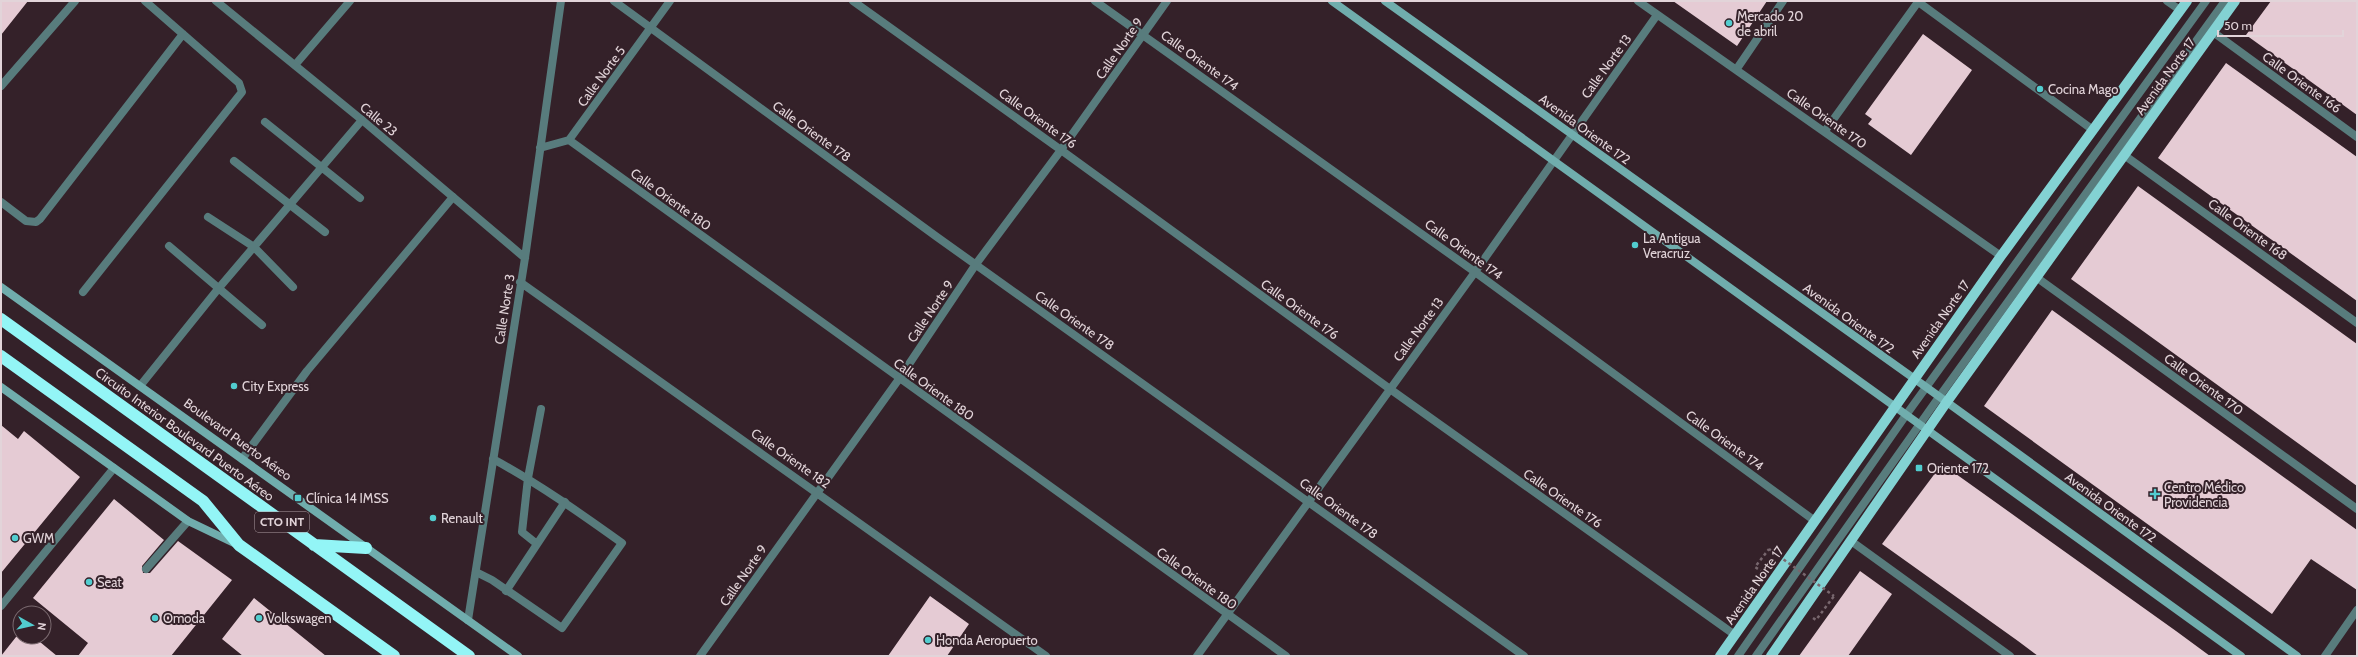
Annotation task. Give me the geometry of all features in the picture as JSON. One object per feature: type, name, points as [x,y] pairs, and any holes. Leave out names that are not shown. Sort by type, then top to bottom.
[{"type":"highway","name":"Circuito Interior Boulevard Puerto Aéreo","points":[[1,319],[469,656]]},
{"type":"highway","points":[[1,356],[203,501],[239,545],[388,654]]},
{"type":"highway","points":[[314,545],[366,548]]},
{"type":"main road","name":"Avenida Norte 17","points":[[1720,656],[2001,256],[2187,1]]},
{"type":"main road","name":"Avenida Norte 17","points":[[1773,655],[1851,541],[1942,400],[2036,277],[2235,1]]},
{"type":"street","points":[[1,86],[75,1]]},
{"type":"street","points":[[83,292],[242,92],[238,82],[145,1]]},
{"type":"street","name":"Calle 23","points":[[216,1],[362,120],[525,258]]},
{"type":"street","points":[[295,65],[350,1]]},
{"type":"street","name":"Calle Norte 3","points":[[468,620],[520,282],[525,258],[560,1]]},
{"type":"street","name":"Calle Oriente 178","points":[[614,1],[650,29],[976,264],[1524,656]]},
{"type":"street","name":"Calle Norte 5","points":[[569,140],[670,1]]},
{"type":"street","name":"Calle Oriente 176","points":[[853,1],[1390,389],[1735,635]]},
{"type":"street","name":"Calle Oriente 174","points":[[1095,1],[1475,272],[1815,521]]},
{"type":"street","name":"Calle Norte 9","points":[[702,656],[817,491],[899,379],[976,264],[1061,150],[1167,1]]},
{"type":"street","points":[[1332,1],[1553,162],[2241,656]]},
{"type":"street","name":"Avenida Oriente 172","points":[[1385,1],[1914,380],[1926,387],[2296,656]]},
{"type":"street","name":"Calle Oriente 170","points":[[1638,1],[2001,256]]},
{"type":"street","points":[[1736,70],[1783,1]]},
{"type":"street","points":[[2167,1],[2180,10]]},
{"type":"street","points":[[1738,656],[1926,387],[2206,1]]},
{"type":"street","points":[[1942,400],[2225,1]]},
{"type":"street","points":[[1825,131],[1918,2],[2093,130]]},
{"type":"street","name":"Calle Norte 13","points":[[1197,656],[1310,502],[1657,15]]},
{"type":"street","name":"Calle Oriente 166","points":[[2213,32],[2357,137]]},
{"type":"street","points":[[1,202],[26,221],[36,222],[40,219],[183,34]]},
{"type":"street","points":[[140,386],[218,289],[362,120]]},
{"type":"street","points":[[265,122],[322,166],[360,198]]},
{"type":"street","points":[[540,148],[569,140]]},
{"type":"street","name":"Calle Oriente 180","points":[[569,140],[899,379],[1286,656]]},
{"type":"street","name":"Calle Oriente 168","points":[[2124,155],[2357,322]]},
{"type":"street","points":[[234,161],[324,232]]},
{"type":"street","points":[[242,460],[307,371],[453,197]]},
{"type":"street","points":[[208,217],[254,247],[293,288]]},
{"type":"street","points":[[169,246],[262,326]]},
{"type":"street","name":"Calle Oriente 170","points":[[2036,277],[2357,509]]},
{"type":"street","name":"Calle Oriente 182","points":[[520,282],[817,491],[1046,656]]},
{"type":"street","name":"Boulevard Puerto Aéreo","points":[[1,287],[518,656]]},
{"type":"street","points":[[1,386],[188,522],[239,545]]},
{"type":"street","points":[[537,544],[522,532],[528,478],[541,409]]},
{"type":"street","points":[[1756,656],[1923,428]]},
{"type":"street","points":[[476,572],[562,628],[622,543],[565,502],[528,478],[493,459]]},
{"type":"street","points":[[1,606],[114,468]]},
{"type":"street","points":[[506,591],[565,502]]},
{"type":"street","points":[[146,569],[188,522]]},
{"type":"street","points":[[1851,541],[2010,656]]},
{"type":"street","points":[[2325,656],[2357,610]]},
{"type":"path","points":[[1756,567],[1769,549],[1834,596],[1816,620]]},
{"type":"building","points":[[1,1],[28,1],[1,35]]},
{"type":"building","name":"Mercado 20 de abril","points":[[1673,1],[1767,1],[1737,46]]},
{"type":"building","points":[[2271,1],[2357,1],[2357,115],[2246,35]]},
{"type":"building","points":[[1923,34],[1972,70],[1911,155],[1868,124],[1872,119],[1865,114]]},
{"type":"building","points":[[2226,63],[2357,157],[2357,301],[2158,158]]},
{"type":"building","points":[[2138,186],[2357,344],[2357,486],[2071,279]]},
{"type":"building","points":[[2052,310],[2357,530],[2357,590],[2311,559],[2272,614],[1984,406]]},
{"type":"building","points":[[1,425],[18,439],[24,431],[80,477],[1,573]]},
{"type":"building","points":[[1942,464],[2210,656],[2038,656],[1882,544]]},
{"type":"building","points":[[114,499],[164,540],[142,566],[143,573],[150,573],[178,541],[232,580],[171,656],[78,656],[88,643],[52,614],[52,605],[42,605],[33,598]]},
{"type":"building","points":[[1860,571],[1892,594],[1848,656],[1799,656]]},
{"type":"building","name":"Honda Aeropuerto","points":[[930,596],[969,624],[947,656],[888,656]]},
{"type":"building","name":"Volkswagen","points":[[254,598],[326,656],[243,656],[222,639]]},
{"type":"building","points":[[12,642],[12,645],[44,645],[57,656],[1,656]]},
{"type":"place","name":"Mercado 20 de abril","points":[[1729,23]]},
{"type":"place","name":"Cocina Mago","points":[[2040,89]]},
{"type":"place","name":"La Antigua Veracruz","points":[[1635,245]]},
{"type":"place","name":"City Express","points":[[234,386]]},
{"type":"place","name":"Oriente 172","points":[[1919,468]]},
{"type":"place","name":"Centro Médico Providencia","points":[[2155,494]]},
{"type":"place","name":"Clínica 14 IMSS","points":[[298,498]]},
{"type":"place","name":"Renault","points":[[433,518]]},
{"type":"place","name":"GWM","points":[[15,538]]},
{"type":"place","name":"Seat","points":[[89,582]]},
{"type":"place","name":"Omoda","points":[[155,618]]},
{"type":"place","name":"Volkswagen","points":[[259,618]]},
{"type":"place","name":"Honda Aeropuerto","points":[[928,640]]}]
